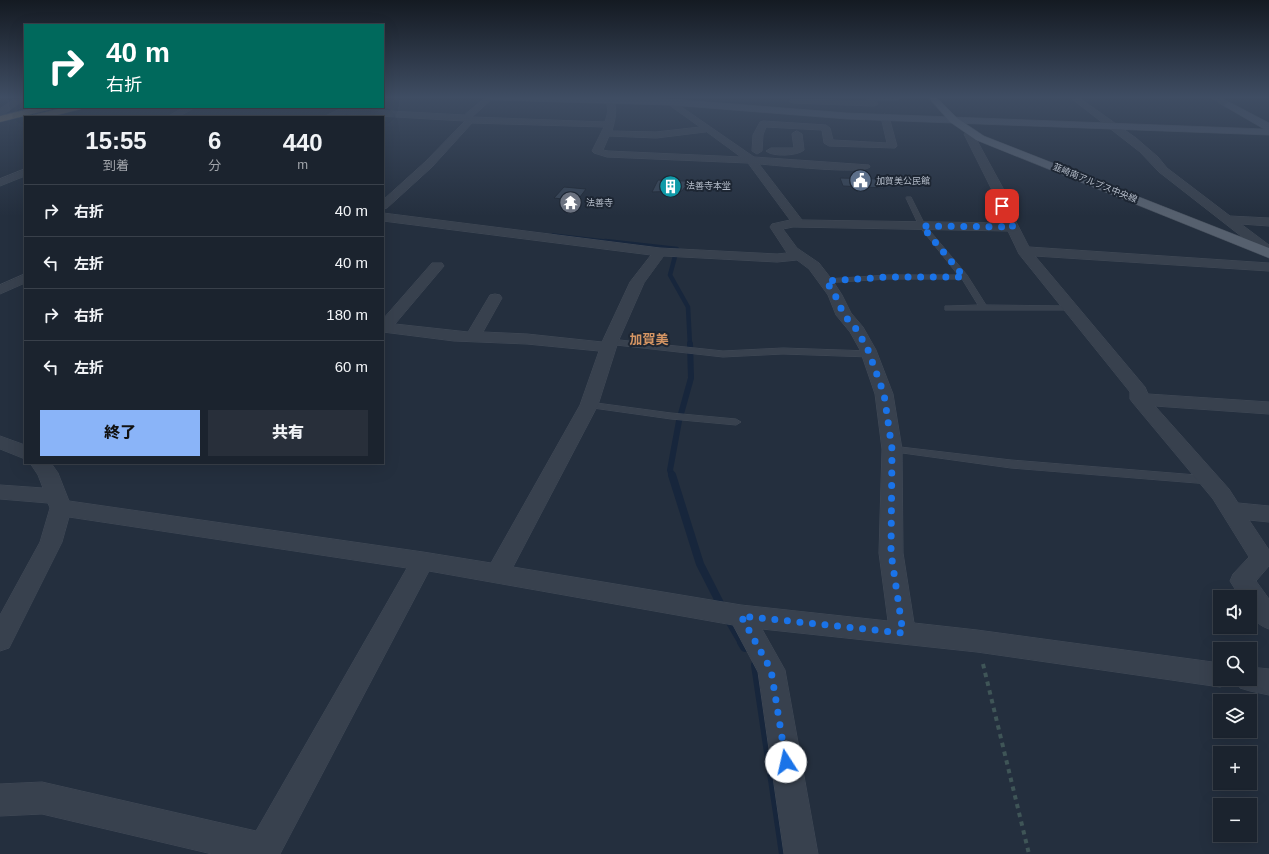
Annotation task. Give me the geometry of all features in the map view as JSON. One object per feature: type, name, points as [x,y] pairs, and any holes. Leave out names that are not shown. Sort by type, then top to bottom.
[{"type":"main road","name":"韮崎南アルプス中央線","points":[[981,137],[1269,252]]},
{"type":"street","points":[[388,196],[418,176],[455,137]]},
{"type":"street","points":[[605,137],[597,151],[607,154],[751,160],[838,167],[865,167]]},
{"type":"street","points":[[720,137],[751,160],[798,223]]},
{"type":"street","points":[[757,151],[758,137]]},
{"type":"street","points":[[739,150],[792,152],[799,150],[797,137]]},
{"type":"street","points":[[828,137],[829,143],[892,146],[890,137]]},
{"type":"street","points":[[970,137],[998,190],[1002,206],[1024,250],[1139,391],[1139,399],[1209,480],[1232,510],[1262,558],[1242,581],[1269,618]]},
{"type":"street","points":[[1126,137],[1144,150],[1163,170],[1269,252]]},
{"type":"street","points":[[0,183],[24,172]]},
{"type":"street","points":[[0,183],[24,185]]},
{"type":"street","points":[[384,218],[664,252],[777,258],[801,256]]},
{"type":"street","points":[[1227,219],[1269,222]]},
{"type":"street","points":[[903,633],[891,553],[892,449],[884,394],[870,354],[857,330],[844,315],[835,295],[826,281],[814,266],[792,251],[776,227],[786,223],[798,223],[1013,227]]},
{"type":"street","points":[[1024,250],[1269,267]]},
{"type":"street","points":[[497,574],[589,404],[609,345],[637,282],[664,252]]},
{"type":"street","points":[[384,327],[437,266]]},
{"type":"street","points":[[0,290],[24,278]]},
{"type":"street","points":[[473,337],[495,298]]},
{"type":"street","points":[[384,327],[473,337],[609,345]]},
{"type":"street","points":[[1139,399],[1269,408]]},
{"type":"street","points":[[0,442],[24,452]]},
{"type":"street","points":[[0,640],[51,542],[58,502],[49,466]]},
{"type":"street","points":[[0,492],[422,561],[729,614],[977,641],[1213,674]]},
{"type":"street","points":[[1232,510],[1269,514]]},
{"type":"street","points":[[0,800],[42,798],[263,852],[422,561]]},
{"type":"street","points":[[729,614],[771,670],[801,854]]},
{"type":"street","points":[[1257,680],[1269,682]]},
{"type":"lane","points":[[909,198],[922,226],[964,277],[983,307]]},
{"type":"lane","points":[[826,281],[888,277],[964,277]]},
{"type":"lane","points":[[948,308],[1071,308]]},
{"type":"lane","points":[[609,345],[723,354],[783,351],[870,354]]},
{"type":"lane","points":[[589,404],[671,416],[736,422]]},
{"type":"lane","points":[[892,449],[1011,464],[1209,480]]},
{"type":"path","points":[[977,641],[1029,854]]},
{"type":"building","name":"加賀美公民館","points":[[840,178],[880,179],[884,188],[843,186]]},
{"type":"building","name":"法善寺本堂","points":[[658,180],[689,181],[682,191],[652,192]]},
{"type":"building","points":[[564,187],[586,189],[577,201],[554,198]]},
{"type":"waterway","points":[[553,235],[613,242]]},
{"type":"waterway","points":[[605,241],[677,249],[670,275],[688,307],[690,345]]},
{"type":"waterway","points":[[672,476],[670,470],[679,421],[691,378],[690,344]]},
{"type":"waterway","points":[[672,475],[700,564],[722,607]]},
{"type":"waterway","points":[[728,619],[742,643]]},
{"type":"waterway","points":[[742,642],[745,647]]},
{"type":"waterway","points":[[756,665],[784,854]]},
{"type":"place","name":"加賀美公民館","points":[[861,181]]},
{"type":"place","name":"法善寺本堂","points":[[670,186]]},
{"type":"place","name":"法善寺","points":[[571,203]]},
{"type":"district","name":"加賀美","points":[[649,339]]},
{"type":"route","points":[[786,762],[771,670],[762,651],[741,616],[903,633],[891,553],[892,449],[884,394],[868,350],[857,330],[844,315],[835,295],[826,281],[888,277],[964,277],[922,226],[1013,227],[1002,206]]}]
